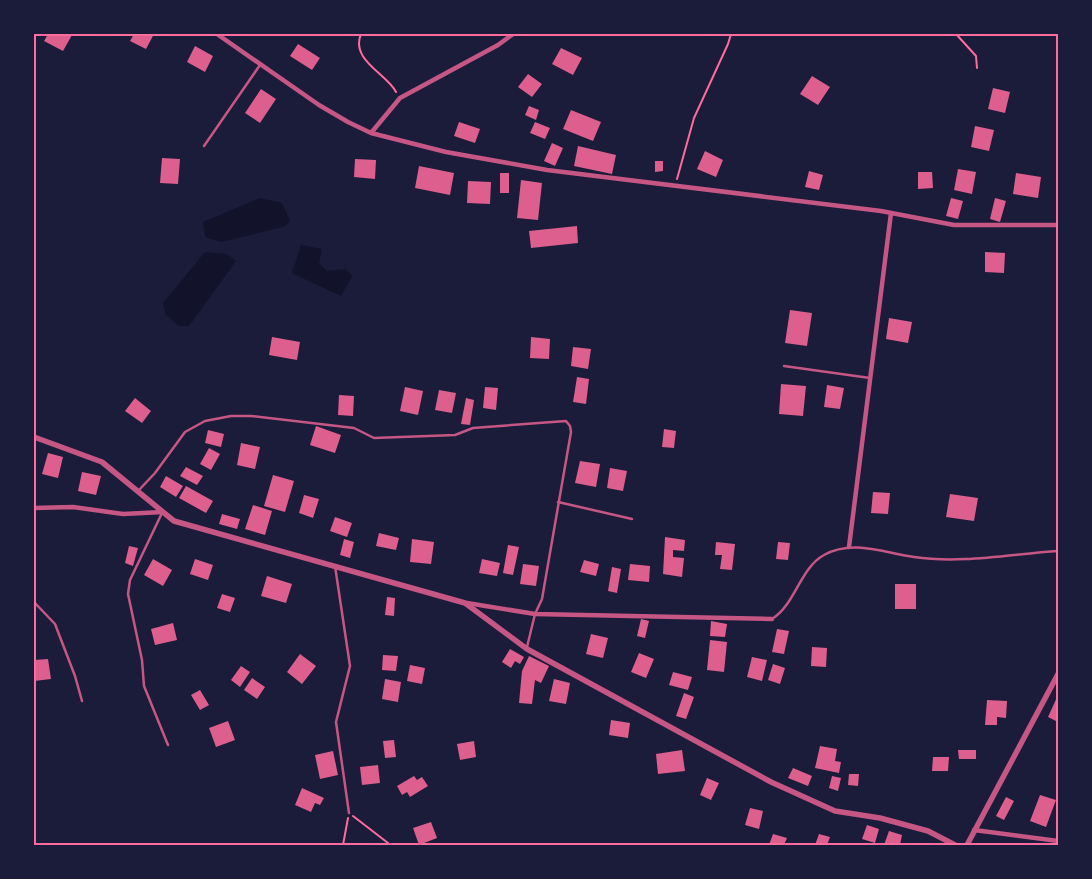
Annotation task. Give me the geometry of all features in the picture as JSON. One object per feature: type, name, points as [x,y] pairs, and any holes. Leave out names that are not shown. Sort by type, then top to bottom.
[{"type":"street","points":[[217,34],[318,106],[371,133],[446,152],[547,170],[891,213],[954,226],[1058,225]]},
{"type":"street","points":[[371,133],[400,98],[498,45],[513,34]]},
{"type":"street","points":[[848,547],[891,213]]},
{"type":"street","points":[[34,437],[102,462],[139,490],[174,521],[465,603],[535,614],[772,619]]},
{"type":"street","points":[[34,508],[73,507],[123,514],[162,512]]},
{"type":"street","points":[[465,603],[527,649],[800,796],[835,811],[880,818],[928,831],[955,845]]},
{"type":"street","points":[[967,845],[1058,674]]},
{"type":"street","points":[[974,830],[1058,841]]},
{"type":"lane","points":[[204,146],[261,64]]},
{"type":"lane","points":[[784,366],[870,378]]},
{"type":"lane","points":[[139,490],[155,473],[185,432],[205,421],[231,416],[251,416],[354,428],[374,438],[455,435],[473,428],[566,421],[570,426],[571,432],[542,599],[535,614],[527,649]]},
{"type":"lane","points":[[558,502],[632,519]]},
{"type":"lane","points":[[162,512],[130,580],[128,594],[142,660],[144,686],[168,745]]},
{"type":"lane","points":[[772,619],[779,615],[800,582],[822,556],[836,549],[848,547],[875,549],[915,558],[965,559],[1058,551]]},
{"type":"lane","points":[[334,565],[350,666],[336,722],[349,813]]},
{"type":"lane","points":[[34,602],[55,624],[75,676],[82,701]]},
{"type":"path","points":[[361,34],[359,38],[361,53],[372,70],[394,86],[400,98]]},
{"type":"path","points":[[676,186],[694,118],[731,34]]},
{"type":"path","points":[[956,34],[976,56],[978,68]]},
{"type":"path","points":[[343,845],[349,813],[388,842]]},
{"type":"shaded area","points":[[260,198],[282,203],[290,221],[286,226],[221,242],[205,237],[203,222]]},
{"type":"shaded area","points":[[301,245],[322,249],[319,263],[327,271],[346,269],[352,276],[341,296],[292,273]]},
{"type":"shaded area","points":[[205,252],[227,254],[236,261],[189,326],[179,326],[166,315],[163,303]]},
{"type":"building","points":[[48,34],[72,35],[63,51],[44,41]]},
{"type":"building","points":[[134,34],[154,34],[146,49],[130,41]]},
{"type":"building","points":[[298,44],[320,58],[312,70],[290,56]]},
{"type":"building","points":[[195,46],[213,56],[205,72],[187,62]]},
{"type":"building","points":[[561,48],[582,58],[573,75],[552,64]]},
{"type":"building","points":[[528,74],[542,84],[532,97],[518,87]]},
{"type":"building","points":[[812,76],[830,87],[818,105],[800,94]]},
{"type":"building","points":[[993,88],[1010,92],[1005,113],[988,109]]},
{"type":"building","points":[[261,89],[276,99],[260,123],[245,113]]},
{"type":"building","points":[[529,106],[539,110],[536,120],[525,115]]},
{"type":"building","points":[[571,110],[601,122],[593,141],[563,129]]},
{"type":"building","points":[[459,122],[480,129],[475,143],[454,136]]},
{"type":"building","points":[[535,122],[550,128],[545,139],[530,133]]},
{"type":"building","points":[[975,126],[994,130],[989,151],[971,147]]},
{"type":"building","points":[[552,143],[563,148],[555,166],[544,161]]},
{"type":"building","points":[[578,146],[616,155],[612,174],[574,166]]},
{"type":"building","points":[[705,151],[723,160],[716,177],[697,169]]},
{"type":"building","points":[[162,158],[180,159],[178,184],[160,183]]},
{"type":"building","points":[[355,159],[376,160],[375,179],[354,177]]},
{"type":"building","points":[[655,161],[663,161],[663,171],[655,172]]},
{"type":"building","points":[[419,166],[454,173],[450,195],[415,188]]},
{"type":"building","points":[[958,169],[976,172],[972,194],[954,190]]},
{"type":"building","points":[[809,171],[823,175],[819,190],[805,187]]},
{"type":"building","points":[[918,172],[932,172],[933,188],[918,189]]},
{"type":"building","points":[[500,173],[509,173],[509,193],[500,193]]},
{"type":"building","points":[[1016,173],[1041,177],[1038,198],[1013,194]]},
{"type":"building","points":[[521,180],[542,183],[538,220],[517,218]]},
{"type":"building","points":[[468,181],[491,182],[490,204],[467,203]]},
{"type":"building","points":[[951,198],[963,201],[958,219],[946,216]]},
{"type":"building","points":[[995,198],[1006,201],[1000,222],[990,219]]},
{"type":"building","points":[[577,226],[578,243],[531,248],[529,231]]},
{"type":"building","points":[[985,252],[1005,253],[1004,273],[985,272]]},
{"type":"building","points":[[790,310],[812,313],[807,346],[785,343]]},
{"type":"building","points":[[889,318],[912,322],[908,343],[886,339]]},
{"type":"building","points":[[272,337],[300,342],[297,360],[269,355]]},
{"type":"building","points":[[531,337],[550,339],[549,359],[530,358]]},
{"type":"building","points":[[573,347],[591,349],[588,369],[571,366]]},
{"type":"building","points":[[577,377],[589,379],[586,404],[573,402]]},
{"type":"building","points":[[781,384],[806,386],[803,416],[779,414]]},
{"type":"building","points":[[827,385],[844,388],[840,409],[824,407]]},
{"type":"building","points":[[405,387],[423,391],[418,415],[400,411]]},
{"type":"building","points":[[485,387],[498,388],[496,410],[483,408]]},
{"type":"building","points":[[439,390],[456,393],[452,413],[435,410]]},
{"type":"building","points":[[339,395],[354,396],[353,416],[338,415]]},
{"type":"building","points":[[135,398],[151,411],[142,423],[125,411]]},
{"type":"building","points":[[466,398],[474,400],[470,425],[461,424]]},
{"type":"building","points":[[316,426],[341,435],[335,453],[310,445]]},
{"type":"building","points":[[664,429],[676,431],[674,448],[662,447]]},
{"type":"building","points":[[208,430],[224,434],[221,447],[205,443]]},
{"type":"building","points":[[241,443],[260,447],[255,469],[237,465]]},
{"type":"building","points":[[209,448],[220,454],[211,470],[200,464]]},
{"type":"building","points":[[48,453],[63,457],[58,478],[42,474]]},
{"type":"building","points":[[580,461],[600,464],[596,487],[575,483]]},
{"type":"building","points":[[186,467],[203,476],[197,485],[180,476]]},
{"type":"building","points":[[610,468],[627,471],[623,491],[607,488]]},
{"type":"building","points":[[82,472],[101,476],[96,495],[78,491]]},
{"type":"building","points":[[273,475],[294,481],[285,512],[264,506]]},
{"type":"building","points":[[166,476],[183,486],[176,497],[160,487]]},
{"type":"building","points":[[186,486],[213,501],[206,513],[179,498]]},
{"type":"building","points":[[873,492],[890,493],[888,514],[871,513]]},
{"type":"building","points":[[950,494],[978,498],[974,521],[946,517]]},
{"type":"building","points":[[304,495],[319,499],[313,518],[299,513]]},
{"type":"building","points":[[253,505],[272,511],[265,535],[245,529]]},
{"type":"building","points":[[222,514],[240,519],[237,529],[219,524]]},
{"type":"building","points":[[335,517],[352,523],[347,537],[330,531]]},
{"type":"building","points":[[379,533],[399,538],[396,550],[376,546]]},
{"type":"building","points":[[665,537],[685,540],[684,551],[673,550],[673,557],[684,558],[682,577],[663,574]]},
{"type":"building","points":[[344,539],[354,542],[350,558],[340,555]]},
{"type":"building","points":[[412,539],[434,542],[431,564],[410,562]]},
{"type":"building","points":[[716,542],[735,544],[732,570],[720,569],[722,555],[715,555]]},
{"type":"building","points":[[778,542],[790,543],[788,560],[776,559]]},
{"type":"building","points":[[508,545],[519,547],[513,575],[503,573]]},
{"type":"building","points":[[129,546],[138,548],[133,566],[125,563]]},
{"type":"building","points":[[153,559],[172,570],[163,586],[144,575]]},
{"type":"building","points":[[195,559],[213,565],[208,580],[190,574]]},
{"type":"building","points":[[482,559],[500,563],[497,576],[479,573]]},
{"type":"building","points":[[584,560],[599,564],[596,576],[580,572]]},
{"type":"building","points":[[523,564],[539,566],[536,586],[520,584]]},
{"type":"building","points":[[630,564],[650,566],[649,582],[628,580]]},
{"type":"building","points":[[612,567],[621,569],[617,593],[608,591]]},
{"type":"building","points":[[267,576],[292,584],[286,603],[261,596]]},
{"type":"building","points":[[895,584],[916,584],[916,609],[895,609]]},
{"type":"building","points":[[222,594],[235,598],[230,612],[217,608]]},
{"type":"building","points":[[387,597],[395,598],[394,616],[385,615]]},
{"type":"building","points":[[641,619],[649,621],[645,638],[637,636]]},
{"type":"building","points":[[711,621],[727,624],[725,637],[710,636]]},
{"type":"building","points":[[173,623],[177,640],[155,645],[151,629]]},
{"type":"building","points":[[777,629],[789,631],[784,654],[772,652]]},
{"type":"building","points":[[591,634],[608,638],[603,658],[586,654]]},
{"type":"building","points":[[710,640],[727,642],[724,672],[707,670]]},
{"type":"building","points":[[812,647],[827,648],[826,667],[811,666]]},
{"type":"building","points":[[510,649],[524,657],[520,664],[515,661],[511,668],[502,662]]},
{"type":"building","points":[[639,653],[654,659],[646,678],[631,672]]},
{"type":"building","points":[[300,654],[316,666],[302,684],[287,672]]},
{"type":"building","points":[[383,655],[398,656],[396,671],[382,670]]},
{"type":"building","points":[[529,656],[549,666],[541,683],[535,680],[532,704],[519,703],[522,671]]},
{"type":"building","points":[[752,657],[767,660],[762,681],[747,677]]},
{"type":"building","points":[[48,659],[51,679],[34,681],[34,660]]},
{"type":"building","points":[[773,664],[785,668],[780,684],[768,680]]},
{"type":"building","points":[[410,665],[425,668],[422,684],[407,681]]},
{"type":"building","points":[[241,666],[250,672],[240,687],[231,680]]},
{"type":"building","points":[[673,672],[692,677],[688,690],[669,685]]},
{"type":"building","points":[[252,678],[265,687],[257,699],[244,690]]},
{"type":"building","points":[[385,679],[401,682],[398,702],[382,699]]},
{"type":"building","points":[[554,679],[570,683],[566,704],[549,701]]},
{"type":"building","points":[[200,690],[209,705],[200,710],[191,695]]},
{"type":"building","points":[[684,693],[694,697],[686,719],[676,716]]},
{"type":"building","points":[[1058,695],[1058,722],[1048,717]]},
{"type":"building","points":[[987,700],[1007,701],[1006,718],[997,717],[997,725],[985,725]]},
{"type":"building","points":[[611,720],[630,723],[628,738],[609,735]]},
{"type":"building","points":[[228,721],[235,740],[216,747],[209,728]]},
{"type":"building","points":[[394,740],[396,757],[385,758],[383,741]]},
{"type":"building","points":[[474,741],[476,757],[460,760],[457,744]]},
{"type":"building","points":[[820,746],[837,749],[835,761],[841,762],[839,773],[815,768]]},
{"type":"building","points":[[682,750],[685,771],[658,774],[656,754]]},
{"type":"building","points":[[958,750],[976,750],[976,759],[959,759]]},
{"type":"building","points":[[333,751],[338,775],[320,779],[315,755]]},
{"type":"building","points":[[933,757],[949,757],[948,771],[932,771]]},
{"type":"building","points":[[378,765],[380,783],[362,785],[360,767]]},
{"type":"building","points":[[793,768],[812,776],[808,786],[788,778]]},
{"type":"building","points":[[849,774],[859,774],[858,786],[848,785]]},
{"type":"building","points":[[414,776],[417,780],[422,777],[428,786],[410,797],[407,792],[402,795],[397,786]]},
{"type":"building","points":[[832,776],[841,778],[838,791],[829,788]]},
{"type":"building","points":[[707,778],[719,783],[711,800],[700,795]]},
{"type":"building","points":[[302,788],[324,798],[320,805],[315,803],[311,812],[295,805]]},
{"type":"building","points":[[1040,795],[1056,800],[1046,827],[1030,821]]},
{"type":"building","points":[[1006,797],[1014,801],[1004,820],[996,816]]},
{"type":"building","points":[[750,808],[763,811],[759,829],[745,825]]},
{"type":"building","points":[[431,822],[437,838],[419,845],[413,828]]},
{"type":"building","points":[[867,825],[879,829],[875,843],[862,839]]},
{"type":"building","points":[[889,831],[902,835],[900,845],[884,845]]},
{"type":"building","points":[[773,834],[787,838],[784,845],[769,845]]},
{"type":"building","points":[[819,834],[830,837],[827,845],[815,845]]}]
